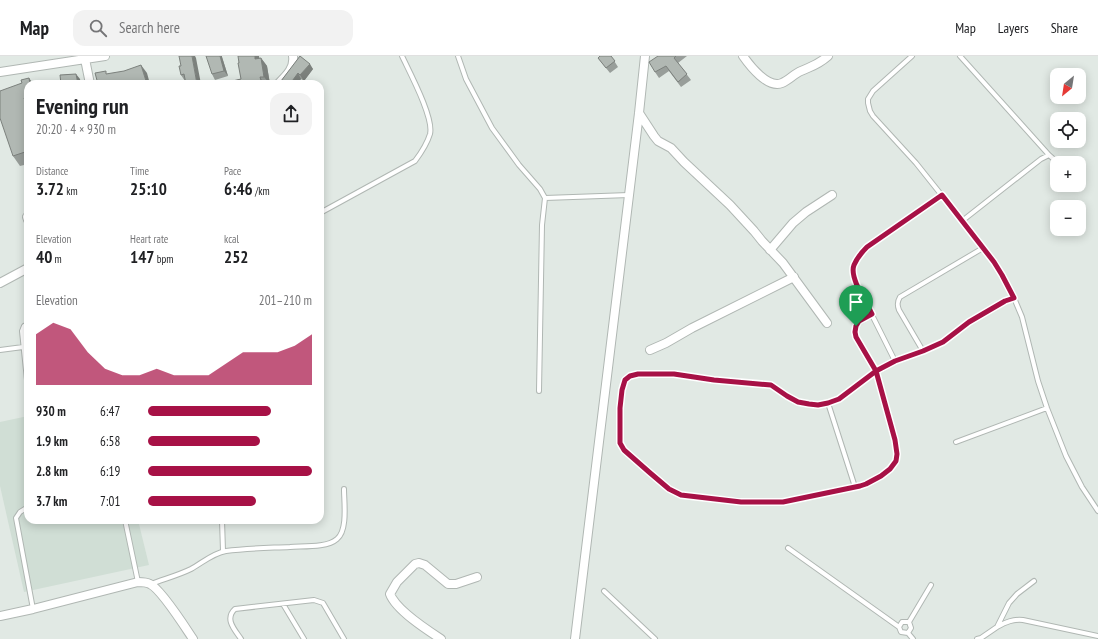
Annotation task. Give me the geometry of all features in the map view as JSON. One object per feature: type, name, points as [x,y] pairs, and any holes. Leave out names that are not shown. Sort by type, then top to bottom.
[{"type":"street","points":[[0,72],[105,56]]},
{"type":"street","points":[[281,80],[291,69],[294,62],[294,56]]},
{"type":"street","points":[[575,639],[639,113],[644,56]]},
{"type":"street","points":[[743,56],[751,67],[762,77],[770,82],[778,84],[783,83],[801,71],[821,63],[828,56]]},
{"type":"street","points":[[84,59],[89,80]]},
{"type":"street","points":[[639,113],[658,141],[671,148],[730,205],[783,263],[827,323]]},
{"type":"street","points":[[770,250],[793,223],[806,212],[832,195]]},
{"type":"street","points":[[0,283],[24,270]]},
{"type":"street","points":[[650,350],[794,277]]},
{"type":"street","points":[[441,639],[413,619],[395,602],[390,594],[393,586],[415,564],[419,563],[425,565],[448,584],[456,584],[476,577]]},
{"type":"street","points":[[0,616],[138,582],[145,582],[151,584],[159,591],[193,639]]},
{"type":"lane","points":[[324,211],[415,162],[423,149],[430,133],[429,117],[402,56]]},
{"type":"lane","points":[[458,56],[466,79],[492,128],[519,165],[540,189],[545,198],[542,225],[539,391]]},
{"type":"lane","points":[[912,56],[878,86],[868,99],[870,111],[942,195],[994,262],[1002,275],[1022,317],[1038,381],[1066,456],[1082,487],[1098,511]]},
{"type":"lane","points":[[960,56],[1049,155],[1028,169],[962,221]]},
{"type":"lane","points":[[545,198],[629,195]]},
{"type":"lane","points":[[895,361],[854,278],[853,266],[867,247],[942,195]]},
{"type":"lane","points":[[923,351],[897,306],[898,301],[900,298],[982,248]]},
{"type":"lane","points":[[872,314],[859,321],[855,332],[857,340],[876,371],[895,440],[897,454],[896,461],[890,469],[866,484],[783,502],[741,502],[681,495],[669,489],[649,472],[624,450],[620,443],[620,408],[623,384],[630,376],[638,374],[674,374],[714,380],[771,385],[798,402],[814,404],[828,403],[839,399],[876,371],[895,361],[943,342],[969,322],[1005,301],[1014,298]]},
{"type":"lane","points":[[24,326],[22,330],[24,356]]},
{"type":"lane","points":[[0,350],[23,347]]},
{"type":"lane","points":[[828,403],[855,487]]},
{"type":"lane","points":[[956,442],[1047,408]]},
{"type":"lane","points":[[151,584],[189,570],[223,551],[316,546],[332,542],[341,535],[343,528],[345,514],[344,489]]},
{"type":"lane","points":[[24,510],[16,518],[33,609]]},
{"type":"lane","points":[[126,524],[138,582]]},
{"type":"lane","points":[[222,524],[223,551]]},
{"type":"lane","points":[[788,548],[899,627],[901,632],[908,633],[913,639]]},
{"type":"lane","points":[[997,627],[1009,603],[1017,594],[1034,581]]},
{"type":"lane","points":[[909,622],[931,585]]},
{"type":"lane","points":[[604,592],[655,639]]},
{"type":"lane","points":[[241,639],[231,624],[230,616],[235,609],[314,600],[323,603],[344,639]]},
{"type":"lane","points":[[283,604],[304,639]]},
{"type":"lane","points":[[977,639],[981,638],[997,627],[1016,619],[1098,636]]},
{"type":"lane","points":[[899,627],[902,622],[909,622]]},
{"type":"lane","points":[[908,633],[912,628],[909,622]]},
{"type":"shaded area","points":[[24,417],[24,524],[139,524],[149,565],[24,592],[0,486],[0,422]]},
{"type":"building","points":[[179,56],[192,56],[196,80],[185,80],[184,74],[181,75],[179,66],[181,66]]},
{"type":"building","points":[[206,56],[220,56],[224,71],[212,74]]},
{"type":"building","points":[[238,56],[255,56],[255,59],[261,58],[264,77],[260,77],[261,80],[237,80],[241,79]]},
{"type":"building","points":[[300,56],[310,64],[300,75],[298,73],[293,80],[282,80]]},
{"type":"building","points":[[600,56],[611,56],[615,61],[606,68],[598,58]]},
{"type":"building","points":[[658,56],[676,56],[674,58],[687,74],[678,82],[666,66],[655,72],[649,62]]},
{"type":"building","points":[[141,65],[146,80],[97,80],[95,73],[106,71],[106,74],[124,71]]},
{"type":"building","points":[[76,74],[77,80],[61,80],[60,75]]},
{"type":"building","points":[[29,78],[29,80],[24,80],[24,152],[13,156],[0,118],[0,91],[22,83],[21,80]]},
{"type":"route","points":[[856,326],[856,337],[876,371],[839,399],[818,405],[809,404],[798,402],[771,385],[714,380],[674,374],[638,374],[630,376],[623,384],[620,408],[620,443],[624,450],[649,472],[669,489],[681,495],[741,502],[783,502],[866,484],[890,469],[896,461],[897,454],[895,440],[876,371],[895,361],[943,342],[969,322],[1005,301],[1014,298],[994,262],[942,195],[867,247],[858,258],[853,266],[854,278],[872,314],[859,321],[856,326]]}]
